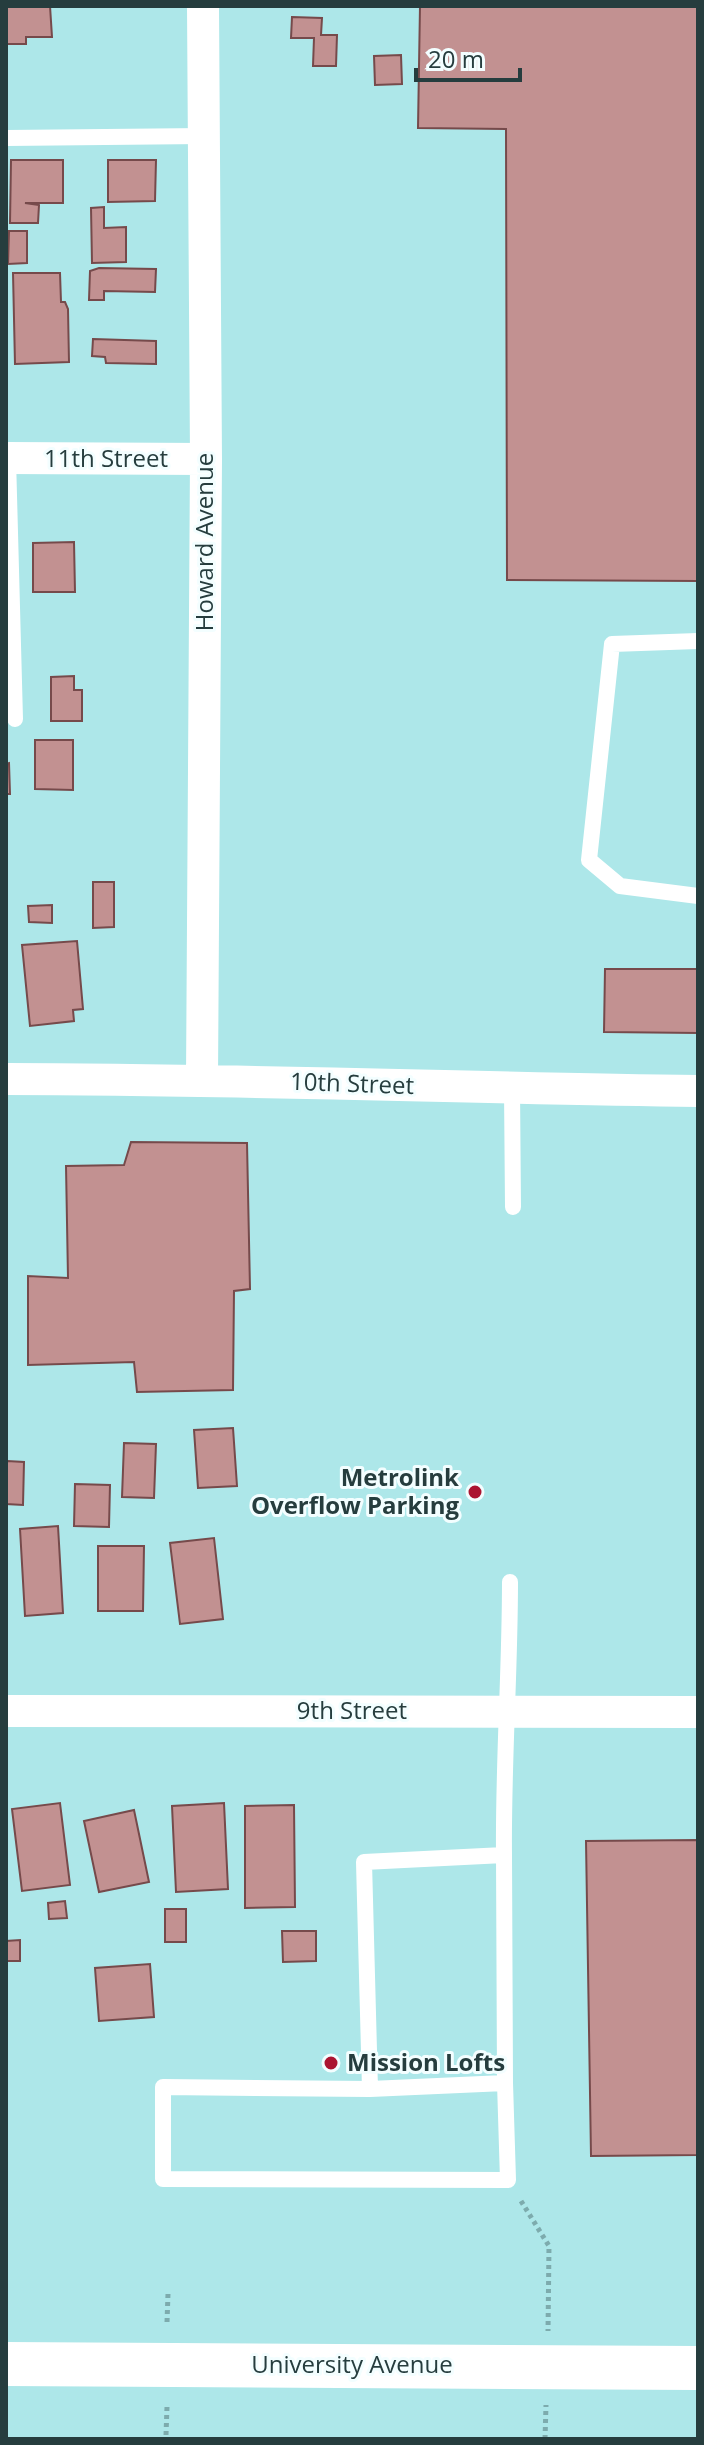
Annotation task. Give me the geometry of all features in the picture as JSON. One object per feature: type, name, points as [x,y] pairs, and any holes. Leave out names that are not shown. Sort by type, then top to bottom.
[{"type":"main road","name":"University Avenue","points":[[6,2364],[698,2368]]},
{"type":"street","name":"Howard Avenue","points":[[202,1079],[206,459],[203,6]]},
{"type":"street","name":"11th Street","points":[[7,458],[206,459]]},
{"type":"street","name":"10th Street","points":[[6,1079],[202,1079],[512,1089],[698,1091]]},
{"type":"street","name":"9th Street","points":[[6,1711],[698,1712]]},
{"type":"lane","points":[[6,138],[204,136]]},
{"type":"lane","points":[[7,458],[15,719]]},
{"type":"lane","points":[[698,641],[612,644],[589,860],[620,886],[698,896]]},
{"type":"lane","points":[[512,1089],[513,1207]]},
{"type":"lane","points":[[505,2083],[370,2089],[163,2087],[163,2179],[508,2180],[504,1758],[508,1712],[510,1582]]},
{"type":"lane","points":[[370,2089],[364,1862],[504,1855]]},
{"type":"path","points":[[508,2180],[546,2238],[549,2246],[549,2287]]},
{"type":"path","points":[[167,2322],[168,2294]]},
{"type":"path","points":[[166,2435],[167,2407]]},
{"type":"path","points":[[545,2439],[546,2429]]},
{"type":"building","points":[[6,6],[50,6],[52,37],[26,37],[26,44],[6,44]]},
{"type":"building","points":[[420,6],[698,6],[698,581],[507,580],[506,129],[418,128]]},
{"type":"building","points":[[292,17],[322,18],[321,35],[337,35],[336,66],[313,66],[314,38],[291,38]]},
{"type":"building","points":[[401,55],[402,84],[375,85],[374,56]]},
{"type":"building","points":[[11,160],[63,160],[63,203],[25,203],[39,205],[38,223],[10,223]]},
{"type":"building","points":[[108,160],[156,160],[155,201],[108,202]]},
{"type":"building","points":[[104,207],[104,228],[126,227],[126,262],[92,263],[91,208]]},
{"type":"building","points":[[9,231],[27,231],[27,263],[8,264]]},
{"type":"building","points":[[99,268],[156,269],[155,292],[104,291],[104,300],[89,300],[90,271]]},
{"type":"building","points":[[13,273],[60,273],[61,302],[65,302],[68,309],[69,362],[15,364]]},
{"type":"building","points":[[93,339],[156,341],[156,364],[106,363],[105,357],[92,356]]},
{"type":"building","points":[[74,542],[75,592],[33,592],[33,543]]},
{"type":"building","points":[[74,676],[74,690],[82,690],[82,721],[51,721],[51,677]]},
{"type":"building","points":[[35,740],[73,740],[73,790],[35,789]]},
{"type":"building","points":[[9,763],[10,794],[6,794],[6,764]]},
{"type":"building","points":[[93,882],[114,882],[114,927],[93,928]]},
{"type":"building","points":[[52,905],[52,923],[29,922],[28,906]]},
{"type":"building","points":[[77,941],[83,1009],[73,1010],[74,1021],[30,1026],[22,945]]},
{"type":"building","points":[[605,969],[698,969],[698,1033],[604,1032]]},
{"type":"building","points":[[131,1142],[247,1143],[250,1289],[234,1291],[233,1390],[137,1392],[134,1362],[28,1365],[28,1276],[68,1278],[66,1166],[124,1165]]},
{"type":"building","points":[[233,1428],[237,1486],[198,1488],[194,1430]]},
{"type":"building","points":[[124,1443],[156,1444],[154,1498],[122,1497]]},
{"type":"building","points":[[7,1461],[24,1462],[23,1505],[6,1504]]},
{"type":"building","points":[[75,1484],[110,1485],[109,1527],[74,1526]]},
{"type":"building","points":[[58,1526],[63,1613],[25,1616],[20,1529]]},
{"type":"building","points":[[214,1538],[223,1619],[180,1624],[170,1543]]},
{"type":"building","points":[[98,1546],[144,1546],[143,1611],[98,1611]]},
{"type":"building","points":[[60,1803],[70,1885],[22,1891],[12,1809]]},
{"type":"building","points":[[224,1803],[228,1889],[176,1892],[172,1806]]},
{"type":"building","points":[[294,1805],[295,1907],[245,1908],[245,1806]]},
{"type":"building","points":[[134,1810],[149,1882],[99,1892],[84,1821]]},
{"type":"building","points":[[698,1840],[698,2155],[591,2156],[586,1841]]},
{"type":"building","points":[[65,1901],[67,1918],[49,1919],[48,1903]]},
{"type":"building","points":[[165,1909],[186,1909],[186,1942],[165,1942]]},
{"type":"building","points":[[282,1931],[316,1931],[316,1961],[283,1962]]},
{"type":"building","points":[[20,1940],[20,1961],[6,1961],[6,1941]]},
{"type":"building","points":[[150,1964],[154,2017],[99,2021],[95,1968]]},
{"type":"place","name":"Metrolink Overflow Parking","points":[[475,1492]]},
{"type":"place","name":"Mission Lofts","points":[[331,2063]]}]
